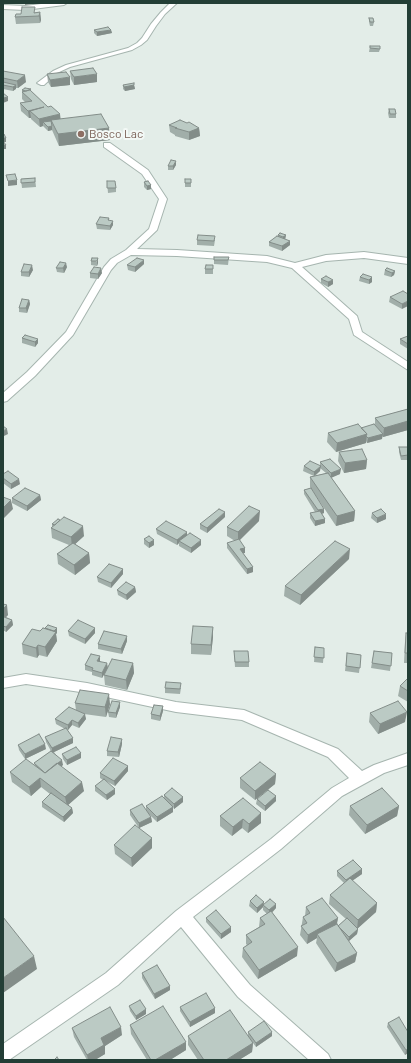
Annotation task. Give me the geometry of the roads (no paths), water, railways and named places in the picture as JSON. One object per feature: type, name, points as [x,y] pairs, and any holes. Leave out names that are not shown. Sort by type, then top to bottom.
[{"type":"street","points":[[3,7],[26,8],[64,3]]},
{"type":"street","points":[[41,83],[55,72],[68,66],[123,51],[139,44],[145,39],[153,25],[163,13],[174,3]]},
{"type":"street","points":[[3,399],[31,374],[70,334],[107,269],[114,261],[129,252],[153,230],[163,199],[145,172],[107,145]]},
{"type":"street","points":[[129,252],[177,253],[267,259],[295,266],[354,318],[357,333],[408,367]]},
{"type":"street","points":[[295,266],[326,258],[364,255],[408,261]]},
{"type":"street","points":[[3,683],[26,679],[87,688],[176,707],[244,715],[333,753],[360,779]]},
{"type":"street","points":[[3,1054],[112,979],[182,916],[276,844],[337,792],[379,768],[408,759]]},
{"type":"street","points":[[182,916],[244,991],[322,1060]]},
{"type":"place","name":"Bosco Lac","points":[[81,134]]}]
